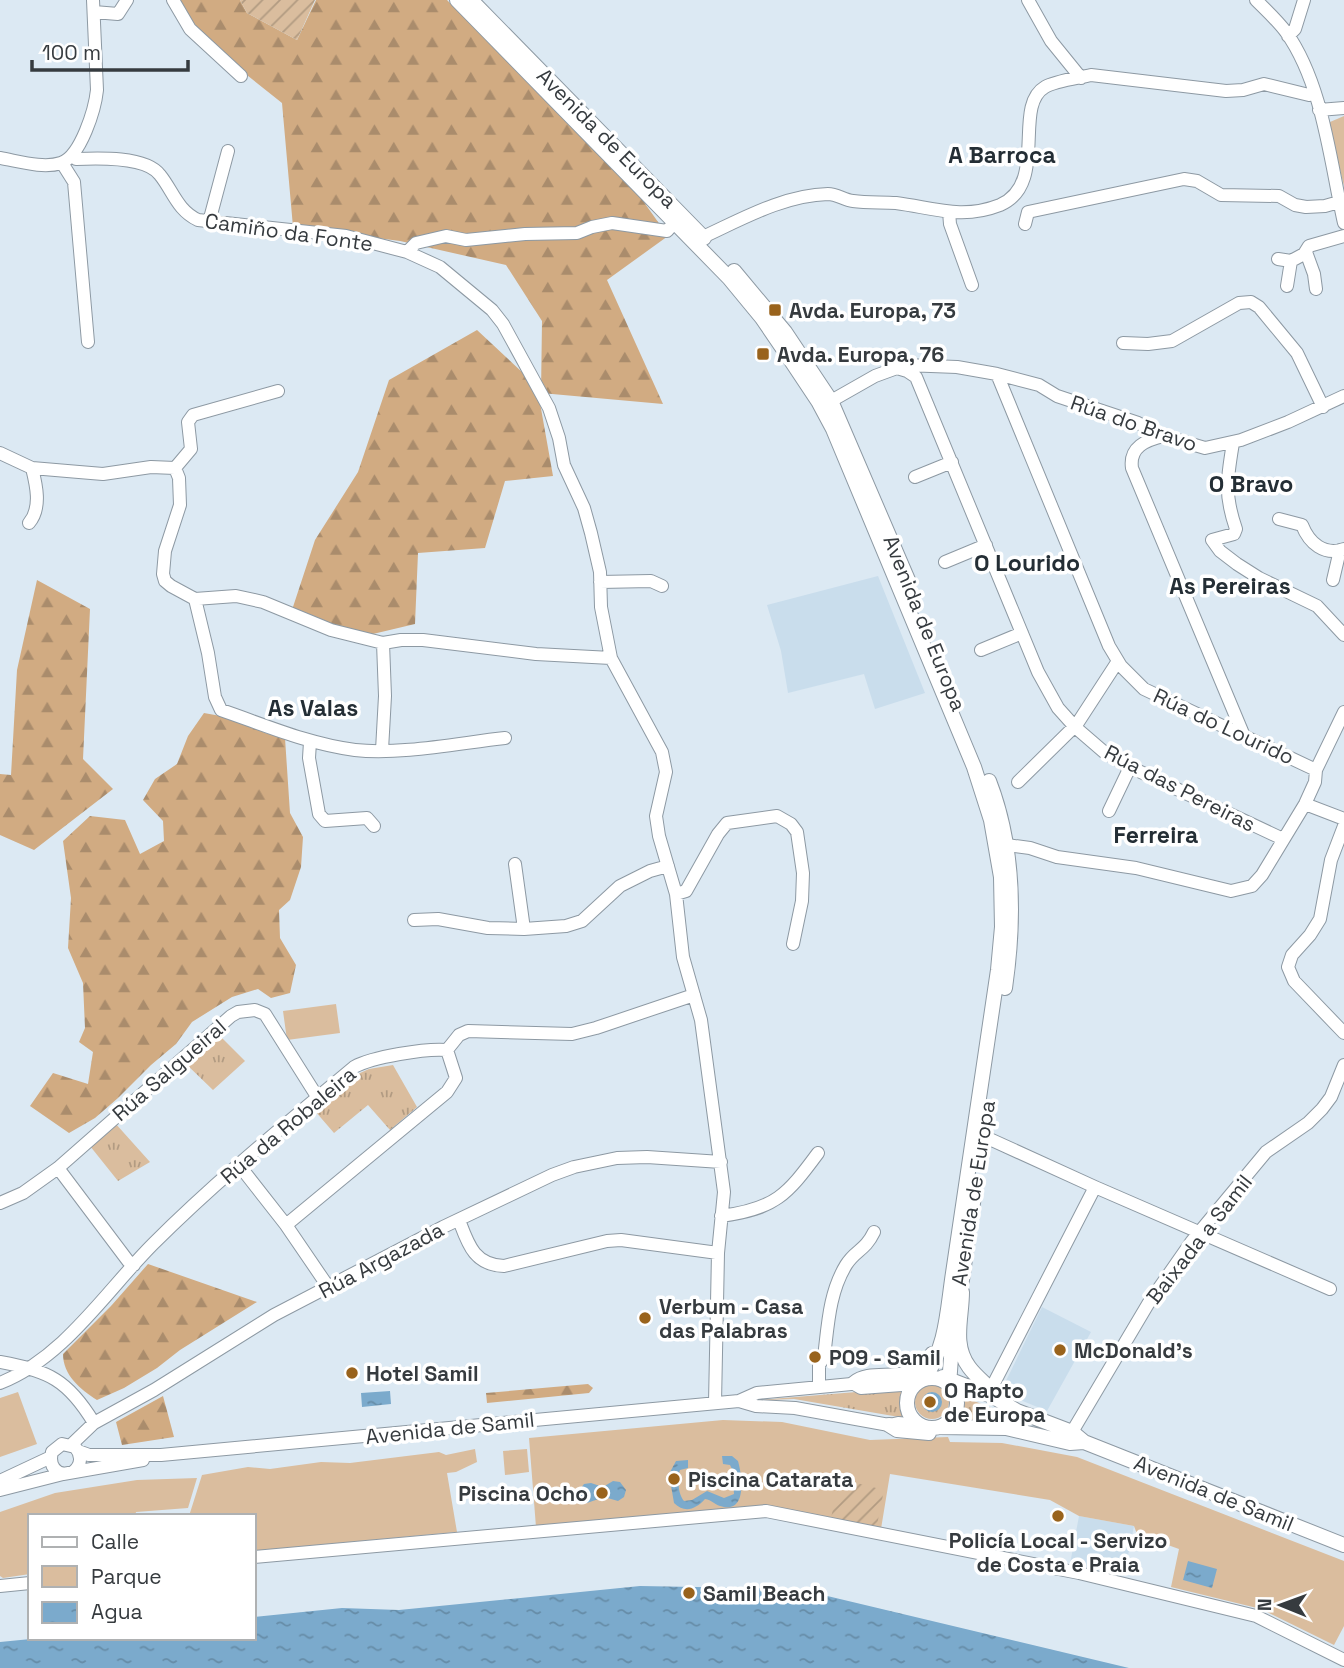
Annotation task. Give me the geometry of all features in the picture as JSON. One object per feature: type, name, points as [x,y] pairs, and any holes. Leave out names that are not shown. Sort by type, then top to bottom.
[{"type":"main road","name":"Avenida de Europa","points":[[457,0],[729,278],[762,318],[818,401],[849,465],[974,767],[991,820],[1001,877],[1002,927],[957,1280],[951,1384]]},
{"type":"main road","name":"Avenida de Europa","points":[[471,0],[752,290],[785,332],[831,401],[889,533],[996,800],[1007,845],[1012,891],[1012,925],[983,1136],[957,1280],[951,1296],[943,1343],[922,1379]]},
{"type":"main road","points":[[853,1383],[859,1378],[904,1374],[927,1363],[939,1337],[946,1296],[957,1280]]},
{"type":"main road","points":[[957,1280],[959,1346],[967,1364],[1003,1404]]},
{"type":"main road","points":[[922,1379],[909,1394],[907,1406],[911,1417],[920,1425],[929,1428],[940,1427],[956,1412],[957,1401],[951,1384]]},
{"type":"main road","name":"Avenida de Samil","points":[[922,1379],[992,1396],[1003,1404],[1072,1432],[1084,1442],[1344,1545]]},
{"type":"main road","name":"Avenida de Samil","points":[[889,1425],[897,1430],[927,1433],[1014,1432],[1044,1435],[1070,1443],[1084,1442]]},
{"type":"main road","name":"Avenida de Samil","points":[[940,1427],[1006,1428],[1014,1432]]},
{"type":"street","points":[[88,342],[74,183],[67,159],[82,139],[96,101],[93,6],[118,14],[127,0]]},
{"type":"street","points":[[173,0],[190,29],[241,76]]},
{"type":"street","points":[[1028,0],[1051,41],[1081,78]]},
{"type":"street","points":[[1256,0],[1288,36],[1306,68],[1315,93],[1344,223]]},
{"type":"street","points":[[1288,36],[1295,29],[1304,0]]},
{"type":"street","points":[[703,237],[734,220],[809,195],[833,194],[850,201],[949,212],[977,212],[1003,203],[1020,190],[1026,174],[1032,111],[1036,97],[1045,87],[1091,75],[1226,91],[1264,84],[1315,93]]},
{"type":"street","points":[[1319,110],[1344,108]]},
{"type":"street","points":[[209,222],[228,151]]},
{"type":"street","name":"Camiño da Fonte","points":[[0,158],[48,165],[67,159],[114,159],[152,167],[160,174],[180,208],[189,216],[209,222],[346,236],[407,252],[440,267],[492,310],[503,324],[549,408],[564,465],[584,508],[600,572],[603,618],[611,658],[662,752],[666,772],[656,816],[676,894],[683,957],[701,1020],[709,1097],[724,1192],[718,1253],[715,1403]]},
{"type":"street","points":[[1025,224],[1028,212],[1191,179],[1221,195],[1279,196],[1295,205],[1306,207],[1339,202]]},
{"type":"street","points":[[949,212],[950,224],[972,285]]},
{"type":"street","name":"Avenida de Europa","points":[[407,252],[416,243],[446,236],[466,240],[525,234],[577,233],[612,223],[667,232],[675,222]]},
{"type":"street","points":[[1287,286],[1285,260],[1306,252],[1309,246],[1344,236]]},
{"type":"street","points":[[1306,252],[1316,289]]},
{"type":"street","points":[[1123,343],[1172,341],[1239,303],[1251,302],[1259,307],[1297,353],[1323,407]]},
{"type":"street","name":"Rúa do Bravo","points":[[831,401],[875,376],[912,363],[957,367],[1039,385],[1057,396],[1138,423],[1164,436],[1205,448],[1233,443],[1342,399]]},
{"type":"street","points":[[897,368],[907,370],[916,377],[919,370],[929,366]]},
{"type":"street","name":"Rúa do Lourido","points":[[997,374],[1109,646],[1118,661],[1144,689],[1316,770]]},
{"type":"street","name":"Rúa das Pereiras","points":[[916,377],[1047,690],[1074,727],[1104,752],[1130,767],[1283,839],[1262,875],[1252,886],[1231,891],[1136,868],[1056,857],[1030,848],[1007,845]]},
{"type":"street","points":[[175,468],[191,449],[188,422],[193,415],[278,391]]},
{"type":"street","points":[[1138,423],[1139,445],[1132,456],[1132,468],[1244,736]]},
{"type":"street","points":[[1139,445],[1164,436]]},
{"type":"street","points":[[1233,443],[1226,487],[1236,529],[1234,534],[1212,540],[1220,551],[1259,578],[1317,606],[1344,635]]},
{"type":"street","points":[[0,453],[32,468],[103,474],[151,467],[175,468]]},
{"type":"street","points":[[915,477],[952,462]]},
{"type":"street","points":[[29,523],[36,509],[32,468]]},
{"type":"street","points":[[175,468],[179,478],[180,505],[165,551],[163,574],[165,581],[171,586],[195,598],[236,596],[263,602],[331,630],[383,643],[423,640],[536,654],[611,658]]},
{"type":"street","points":[[1279,519],[1302,525],[1316,546],[1329,550],[1342,549],[1333,580]]},
{"type":"street","points":[[945,562],[986,545]]},
{"type":"street","points":[[600,582],[651,581],[662,586]]},
{"type":"street","points":[[195,598],[215,697],[221,710],[310,742],[356,750],[505,738]]},
{"type":"street","points":[[981,650],[1022,633]]},
{"type":"street","points":[[382,750],[385,696],[383,643]]},
{"type":"street","points":[[1018,782],[1074,727],[1118,661]]},
{"type":"street","points":[[1283,839],[1305,804],[1316,770],[1344,712]]},
{"type":"street","points":[[310,742],[309,758],[319,814],[325,821],[367,818],[374,826]]},
{"type":"street","points":[[1109,811],[1130,767]]},
{"type":"street","points":[[1305,804],[1344,819]]},
{"type":"street","points":[[676,894],[686,891],[727,823],[777,816],[792,824],[797,832],[803,873],[802,901],[793,944]]},
{"type":"street","points":[[1344,826],[1331,860],[1320,919],[1292,955],[1288,967],[1294,981],[1344,1033]]},
{"type":"street","points":[[515,864],[524,929]]},
{"type":"street","points":[[414,920],[438,919],[488,928],[566,926],[582,920],[599,908],[620,886],[650,871],[668,866]]},
{"type":"street","points":[[286,1226],[447,1093],[456,1079],[447,1050],[458,1035],[468,1031],[572,1034],[694,995]]},
{"type":"street","name":"Rúa Salgueiral","points":[[0,1203],[23,1193],[58,1168],[238,1012],[255,1010],[265,1014],[318,1097]]},
{"type":"street","name":"Rúa da Robaleira","points":[[0,1383],[32,1368],[89,1316],[154,1244],[239,1165],[318,1097],[364,1062],[430,1050],[447,1050]]},
{"type":"street","name":"Baixada a Samil","points":[[1072,1432],[1148,1304],[1200,1233],[1266,1152],[1322,1109],[1331,1097],[1344,1065]]},
{"type":"street","points":[[983,1136],[1330,1289]]},
{"type":"street","points":[[721,1216],[753,1211],[784,1195],[818,1153]]},
{"type":"street","name":"Rúa Argazada","points":[[74,1448],[94,1423],[154,1390],[274,1315],[552,1175],[574,1167],[617,1158],[647,1157],[721,1162]]},
{"type":"street","points":[[239,1165],[329,1288]]},
{"type":"street","points":[[58,1168],[128,1261],[134,1265]]},
{"type":"street","points":[[991,1388],[1095,1187]]},
{"type":"street","points":[[459,1220],[471,1247],[481,1261],[492,1266],[516,1264],[607,1241],[621,1240],[718,1253]]},
{"type":"street","points":[[819,1386],[819,1365],[824,1357],[832,1294],[846,1263],[868,1244],[874,1232]]},
{"type":"street","points":[[0,1362],[32,1368],[69,1389],[94,1423]]},
{"type":"street","name":"Avenida de Samil","points":[[74,1448],[89,1455],[161,1455],[739,1401],[757,1393],[922,1379]]},
{"type":"street","name":"Avenida de Samil","points":[[739,1401],[756,1406],[795,1409],[889,1425],[920,1425]]},
{"type":"street","points":[[0,1481],[51,1457],[58,1446],[74,1448],[80,1460],[68,1473],[55,1469],[51,1457]]},
{"type":"street","name":"Avenida de Samil","points":[[0,1490],[68,1473],[161,1455]]},
{"type":"street","points":[[256,1557],[766,1511],[1138,1586],[1265,1619],[1344,1660]]},
{"type":"street","points":[[0,1586],[28,1583]]},
{"type":"shaded area","points":[[878,576],[925,693],[875,709],[864,674],[788,693],[781,651],[767,605]]},
{"type":"shaded area","points":[[1042,1307],[1091,1332],[1047,1411],[1002,1389]]},
{"type":"shaded area","points":[[1079,1516],[1134,1526],[1125,1570],[1117,1574],[1070,1564]]},
{"type":"green space","points":[[167,0],[240,0],[247,13],[297,40],[316,0],[447,0],[636,191],[668,236],[607,280],[663,404],[541,393],[542,321],[506,265],[400,241],[293,227],[282,103],[193,32]]},
{"type":"green space","points":[[240,0],[315,0],[297,40],[247,13]]},
{"type":"green space","points":[[1344,116],[1344,186],[1329,126],[1330,122]]},
{"type":"green space","points":[[477,330],[537,386],[553,476],[505,481],[485,548],[418,553],[415,624],[356,638],[291,613],[315,540],[358,472],[389,380]]},
{"type":"green space","points":[[37,580],[90,609],[83,759],[113,789],[34,850],[0,835],[0,774],[11,775],[17,670]]},
{"type":"green space","points":[[204,713],[237,719],[265,733],[285,738],[290,813],[303,837],[301,867],[290,900],[279,910],[280,938],[296,965],[290,993],[271,998],[258,989],[232,997],[192,1022],[176,1044],[118,1098],[95,1118],[69,1133],[30,1106],[53,1073],[88,1084],[93,1052],[79,1042],[85,1028],[83,983],[68,948],[71,898],[63,841],[90,816],[125,820],[140,854],[164,841],[163,821],[143,800],[155,779],[177,764],[188,736]]},
{"type":"green space","points":[[336,1004],[340,1033],[287,1040],[283,1011]]},
{"type":"green space","points":[[218,1034],[245,1061],[213,1090],[185,1063]]},
{"type":"green space","points":[[393,1065],[417,1107],[390,1130],[368,1105],[334,1133],[315,1111],[360,1073]]},
{"type":"green space","points":[[115,1123],[150,1162],[118,1181],[90,1146]]},
{"type":"green space","points":[[148,1264],[257,1302],[180,1350],[157,1368],[124,1388],[97,1400],[69,1375],[63,1354]]},
{"type":"green space","points":[[588,1384],[593,1388],[589,1393],[487,1403],[486,1393]]},
{"type":"green space","points":[[932,1385],[944,1390],[949,1402],[944,1414],[932,1419],[920,1414],[915,1402],[920,1390]]},
{"type":"green space","points":[[905,1388],[901,1401],[905,1418],[794,1399],[746,1401]]},
{"type":"green space","points":[[18,1392],[37,1444],[0,1457],[0,1398]]},
{"type":"green space","points":[[163,1396],[174,1437],[122,1445],[116,1422]]},
{"type":"green space","points":[[962,1396],[1025,1424],[957,1420],[962,1409]]},
{"type":"green space","points":[[723,1420],[782,1422],[870,1440],[948,1437],[950,1442],[1002,1443],[1077,1457],[1344,1561],[1344,1626],[1334,1645],[1261,1609],[1171,1587],[1179,1549],[1137,1534],[1134,1526],[1079,1516],[1050,1500],[890,1474],[881,1529],[768,1506],[536,1527],[529,1438]]},
{"type":"green space","points":[[475,1449],[477,1462],[456,1472],[447,1473],[457,1532],[256,1551],[256,1514],[190,1514],[202,1475],[248,1467],[270,1469],[321,1462],[350,1463],[439,1452],[446,1455]]},
{"type":"green space","points":[[527,1449],[529,1472],[505,1475],[503,1451]]},
{"type":"green space","points":[[197,1478],[188,1508],[136,1514],[28,1514],[28,1574],[3,1578],[0,1576],[0,1512],[55,1493],[137,1480]]},
{"type":"green space","points":[[841,1479],[884,1490],[876,1530],[830,1521]]},
{"type":"water","points":[[390,1391],[391,1404],[362,1407],[361,1393]]},
{"type":"water","points":[[932,1392],[939,1395],[942,1402],[939,1409],[932,1412],[925,1409],[922,1402],[925,1395]]},
{"type":"water","name":"Piscina Catarata","points":[[722,1456],[732,1456],[738,1461],[741,1492],[735,1505],[720,1506],[705,1499],[694,1508],[686,1509],[674,1503],[669,1474],[676,1461],[688,1460],[688,1468],[680,1470],[679,1477],[679,1490],[684,1501],[692,1500],[707,1491],[724,1498],[734,1494],[732,1469],[730,1465],[723,1464]]},
{"type":"water","name":"Piscina Ocho","points":[[613,1481],[620,1482],[626,1490],[624,1497],[618,1501],[604,1497],[587,1503],[579,1498],[578,1492],[584,1484],[603,1487]]},
{"type":"water","points":[[1188,1561],[1217,1569],[1212,1588],[1183,1580]]},
{"type":"water","points":[[640,1586],[798,1589],[1129,1668],[0,1668],[0,1642],[28,1639],[256,1640],[256,1617],[342,1608],[399,1610]]},
{"type":"place","name":"Avda. Europa, 73","points":[[775,310]]},
{"type":"place","name":"Avda. Europa, 76","points":[[763,354]]},
{"type":"place","name":"Verbum - Casa das Palabras","points":[[645,1318]]},
{"type":"place","name":"McDonald's","points":[[1060,1350]]},
{"type":"place","name":"P09 - Samil","points":[[815,1357]]},
{"type":"place","name":"Hotel Samil","points":[[352,1373]]},
{"type":"place","name":"O Rapto de Europa","points":[[930,1402]]},
{"type":"place","name":"Piscina Catarata","points":[[674,1479]]},
{"type":"place","name":"Piscina Ocho","points":[[602,1493]]},
{"type":"place","name":"Policía Local - Servizo de Costa e Praia","points":[[1058,1516]]},
{"type":"place","name":"Samil Beach","points":[[689,1593]]},
{"type":"district","name":"A Barroca","points":[[1002,155]]},
{"type":"district","name":"O Bravo","points":[[1251,484]]},
{"type":"district","name":"O Lourido","points":[[1027,563]]},
{"type":"district","name":"As Pereiras","points":[[1230,586]]},
{"type":"district","name":"As Valas","points":[[313,708]]},
{"type":"district","name":"Ferreira","points":[[1156,835]]}]
